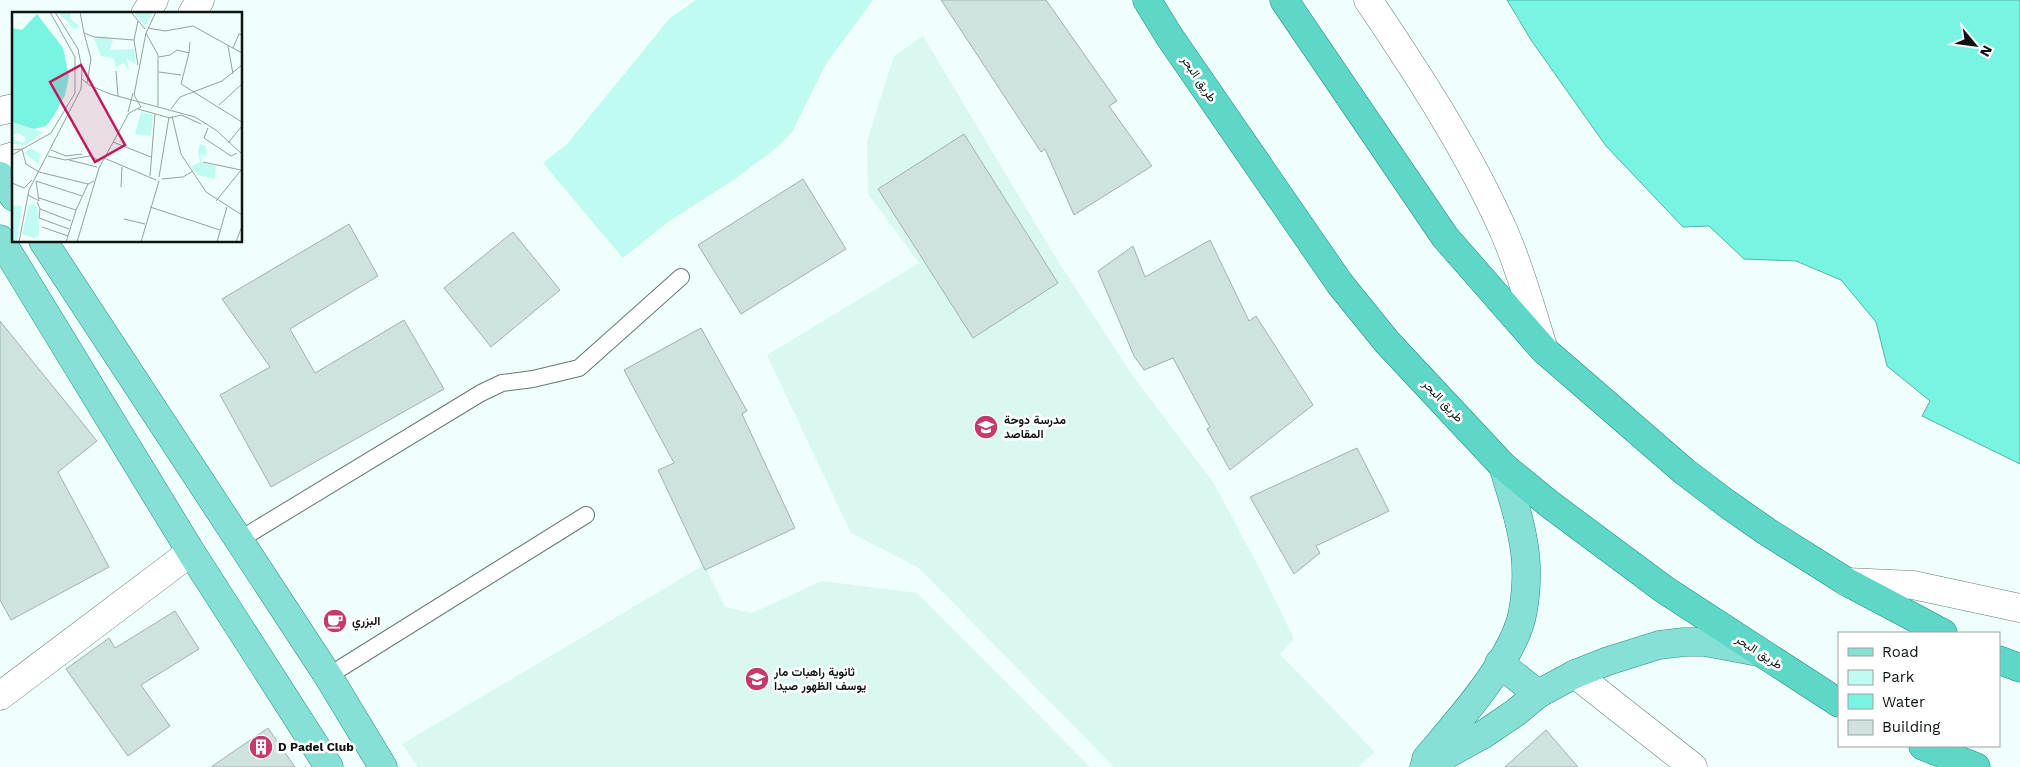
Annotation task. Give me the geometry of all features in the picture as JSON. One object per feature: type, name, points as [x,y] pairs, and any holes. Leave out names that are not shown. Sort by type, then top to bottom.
[{"type":"highway","name":"طريق البحر","points":[[1147,0],[1169,36],[1340,284],[1387,342],[1503,466],[1555,509],[1636,569],[1758,652],[1838,702]]},
{"type":"highway","points":[[1284,0],[1445,237],[1544,350],[1685,472],[1766,531],[1847,582],[1941,632]]},
{"type":"highway","points":[[2000,660],[2020,668]]},
{"type":"highway","points":[[1926,747],[1973,766]]},
{"type":"main road","points":[[0,176],[12,194]]},
{"type":"main road","points":[[0,239],[191,552],[329,767]]},
{"type":"main road","points":[[43,242],[328,676],[383,767]]},
{"type":"main road","points":[[1419,767],[1466,712],[1512,642],[1520,620],[1525,596],[1524,541],[1503,466]]},
{"type":"main road","points":[[1424,767],[1484,734],[1515,713],[1538,694],[1575,674],[1659,646],[1684,642],[1704,642],[1758,652]]},
{"type":"main road","points":[[1499,663],[1538,694]]},
{"type":"street","points":[[145,12],[154,0]]},
{"type":"street","points":[[193,12],[200,0]]},
{"type":"street","points":[[1368,0],[1421,78],[1467,159],[1505,235],[1544,350]]},
{"type":"street","points":[[0,696],[191,552]]},
{"type":"street","points":[[1847,582],[1913,585],[2020,608]]},
{"type":"street","points":[[1575,674],[1693,767]]},
{"type":"lane","points":[[239,540],[481,393],[502,383],[533,379],[579,368],[681,277]]},
{"type":"lane","points":[[328,676],[586,515]]},
{"type":"shaded area","name":"مدرسة دوحة المقاصد","points":[[923,36],[1056,258],[1130,372],[1213,482],[1263,575],[1294,639],[1280,654],[1375,752],[1358,767],[1114,767],[919,568],[851,533],[767,355],[919,263],[868,194],[867,141],[894,56]]},
{"type":"shaded area","name":"ثانوية راهبات مار يوسف الظهور صيدا","points":[[704,565],[725,607],[752,613],[822,581],[917,593],[1090,767],[418,767],[402,744]]},
{"type":"green space","points":[[696,0],[873,0],[826,64],[792,132],[775,149],[735,179],[668,222],[623,258],[543,163],[567,144],[670,18]]},
{"type":"water","points":[[1507,0],[2020,0],[2020,464],[1922,416],[1930,401],[1887,366],[1876,322],[1841,280],[1796,261],[1744,259],[1709,226],[1683,227],[1606,146],[1531,40]]},
{"type":"building","points":[[941,0],[1046,0],[1117,101],[1109,106],[1152,166],[1074,215],[1045,149],[1041,152]]},
{"type":"building","points":[[964,134],[1058,283],[973,338],[878,189]]},
{"type":"building","points":[[803,179],[846,249],[741,314],[698,245]]},
{"type":"building","points":[[349,224],[378,276],[290,329],[315,373],[404,320],[444,389],[271,487],[220,395],[270,367],[222,299]]},
{"type":"building","points":[[513,232],[560,290],[491,347],[444,288]]},
{"type":"building","points":[[1210,240],[1249,321],[1256,316],[1313,405],[1230,470],[1207,429],[1210,427],[1173,358],[1144,370],[1134,356],[1098,271],[1133,246],[1145,277]]},
{"type":"building","points":[[0,321],[97,441],[58,472],[109,567],[11,620],[0,600]]},
{"type":"building","points":[[701,328],[747,411],[742,414],[795,528],[705,570],[658,470],[674,463],[624,370]]},
{"type":"building","points":[[1357,448],[1389,511],[1316,546],[1320,553],[1294,574],[1250,497]]},
{"type":"building","points":[[175,611],[199,649],[141,685],[170,726],[128,756],[66,669],[109,638],[115,648]]},
{"type":"building","name":"D Padel Club","points":[[268,728],[295,767],[211,767]]},
{"type":"building","points":[[1546,730],[1578,767],[1505,767]]},
{"type":"place","name":"مدرسة دوحة المقاصد","points":[[986,427]]},
{"type":"place","name":"البزري","points":[[335,621]]},
{"type":"place","name":"ثانوية راهبات مار يوسف الظهور صيدا","points":[[757,679]]},
{"type":"place","name":"D Padel Club","points":[[261,747]]}]
